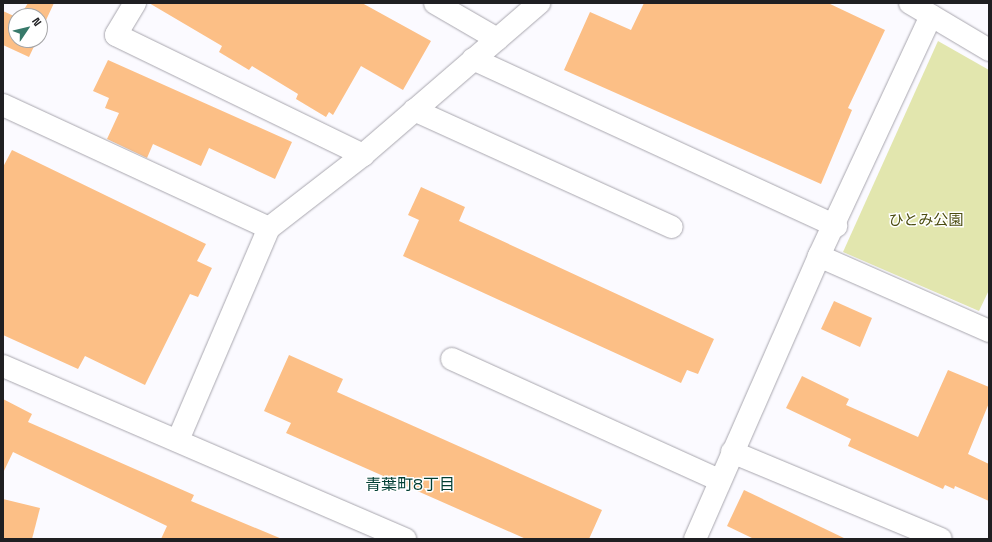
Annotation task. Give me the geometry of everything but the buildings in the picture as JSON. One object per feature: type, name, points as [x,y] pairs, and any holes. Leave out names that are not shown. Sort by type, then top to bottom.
[{"type":"street","points":[[135,3],[116,35],[363,155]]},
{"type":"street","points":[[435,3],[497,39]]},
{"type":"street","points":[[178,440],[269,228],[363,155],[539,3]]},
{"type":"street","points":[[910,3],[989,50]]},
{"type":"street","points":[[695,539],[719,480],[819,256],[836,226],[931,16]]},
{"type":"street","points":[[473,59],[836,226]]},
{"type":"street","points":[[3,105],[269,228]]},
{"type":"street","points":[[414,110],[672,227]]},
{"type":"street","points":[[819,256],[989,331]]},
{"type":"street","points":[[452,359],[719,480]]},
{"type":"street","points":[[3,366],[178,440],[405,539]]},
{"type":"street","points":[[732,452],[941,539]]},
{"type":"green space","name":"ひとみ公園","points":[[938,41],[989,70],[989,290],[979,311],[843,252]]},
{"type":"district","name":"青葉町8丁目","points":[[410,485]]}]
